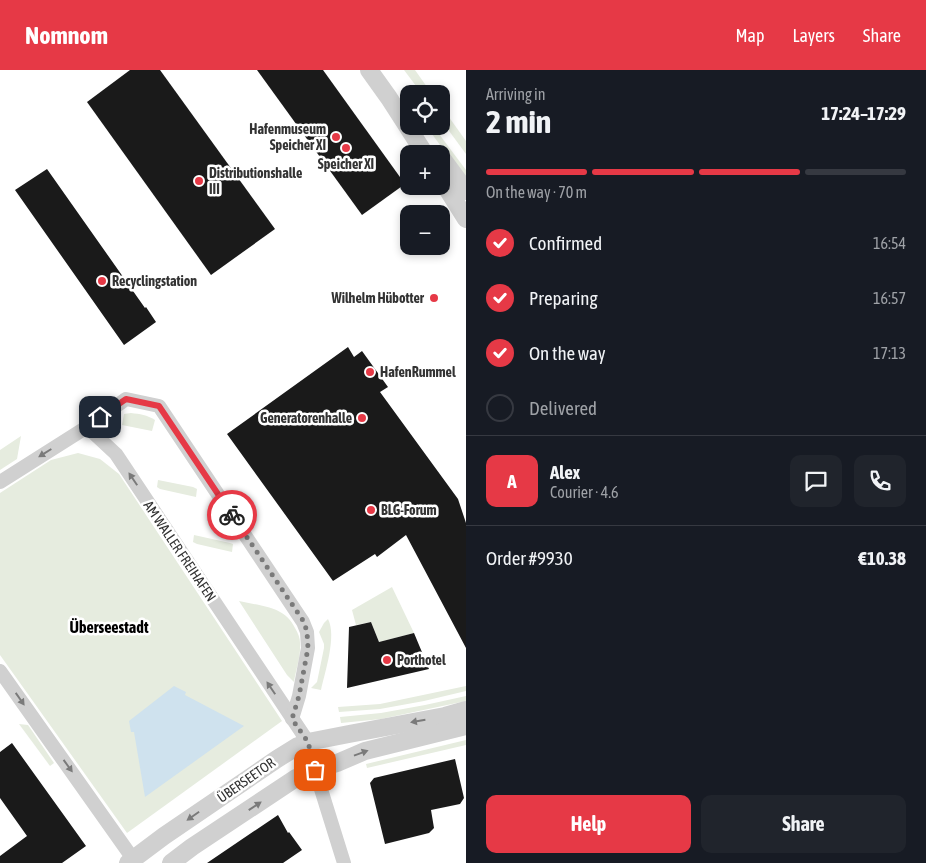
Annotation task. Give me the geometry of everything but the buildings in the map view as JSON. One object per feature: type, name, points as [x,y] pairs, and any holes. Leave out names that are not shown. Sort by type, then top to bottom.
[{"type":"street","points":[[369,70],[419,145]]},
{"type":"street","points":[[389,98],[400,108]]},
{"type":"street","points":[[450,169],[466,191]]},
{"type":"street","points":[[450,194],[466,220]]},
{"type":"street","points":[[0,482],[126,399],[159,406],[304,622],[308,648],[299,696],[292,719]]},
{"type":"street","name":"AM WALLER FREIHAFEN","points":[[86,427],[116,454],[308,742],[344,863]]},
{"type":"street","points":[[0,671],[133,862]]},
{"type":"street","name":"ÜBERSEETOR","points":[[133,862],[298,746],[308,742],[446,716],[466,710]]},
{"type":"street","name":"ÜBERSEETOR","points":[[171,863],[296,778],[365,751],[466,726]]},
{"type":"shaded area","points":[[404,70],[415,70],[426,85],[415,85]]},
{"type":"shaded area","points":[[450,119],[466,141],[466,154],[450,132]]},
{"type":"shaded area","points":[[433,135],[440,135],[447,145],[440,145]]},
{"type":"shaded area","points":[[450,149],[466,170],[466,180],[450,158]]},
{"type":"shaded area","points":[[131,413],[155,420],[152,431],[122,425],[124,414]]},
{"type":"shaded area","points":[[21,436],[17,459],[0,470],[0,450]]},
{"type":"shaded area","points":[[78,453],[100,459],[119,474],[282,721],[127,833],[0,655],[0,493],[51,460]]},
{"type":"shaded area","points":[[158,480],[193,487],[197,489],[196,497],[160,489],[157,487]]},
{"type":"shaded area","points":[[194,535],[233,544],[232,552],[197,544],[193,542]]},
{"type":"shaded area","points":[[392,587],[414,633],[379,642],[371,622],[356,625],[352,610]]},
{"type":"shaded area","points":[[239,601],[271,608],[285,615],[291,621],[300,641],[294,682],[287,675]]},
{"type":"shaded area","points":[[328,619],[331,644],[321,690],[311,688],[317,682],[324,648],[319,632]]},
{"type":"shaded area","points":[[466,686],[466,691],[380,709],[339,712],[338,707],[380,704]]},
{"type":"shaded area","points":[[466,696],[466,701],[381,719],[341,723],[340,717],[381,713]]},
{"type":"shaded area","points":[[19,724],[28,725],[54,763],[50,766]]},
{"type":"shaded area","points":[[466,740],[466,745],[367,768],[366,764]]},
{"type":"water","points":[[174,686],[186,692],[185,695],[244,726],[145,797],[134,732],[131,732],[129,721]]},
{"type":"way so far","points":[[232,515],[304,622],[308,648],[299,696],[292,719],[308,742],[315,770]]},
{"type":"place","name":"Hafenmuseum Speicher XI","points":[[336,137]]},
{"type":"place","name":"Speicher XI","points":[[346,148]]},
{"type":"place","name":"Distributionshalle III","points":[[199,181]]},
{"type":"place","name":"Recyclingstation","points":[[102,281]]},
{"type":"place","name":"Wilhelm Hübotter","points":[[434,298]]},
{"type":"place","name":"HafenRummel","points":[[370,372]]},
{"type":"place","name":"Generatorenhalle","points":[[362,418]]},
{"type":"place","name":"BLG-Forum","points":[[371,510]]},
{"type":"place","name":"Porthotel","points":[[387,660]]},
{"type":"district","name":"Überseestadt","points":[[109,627]]},
{"type":"route","points":[[100,417],[126,399],[159,406],[232,515]]}]
